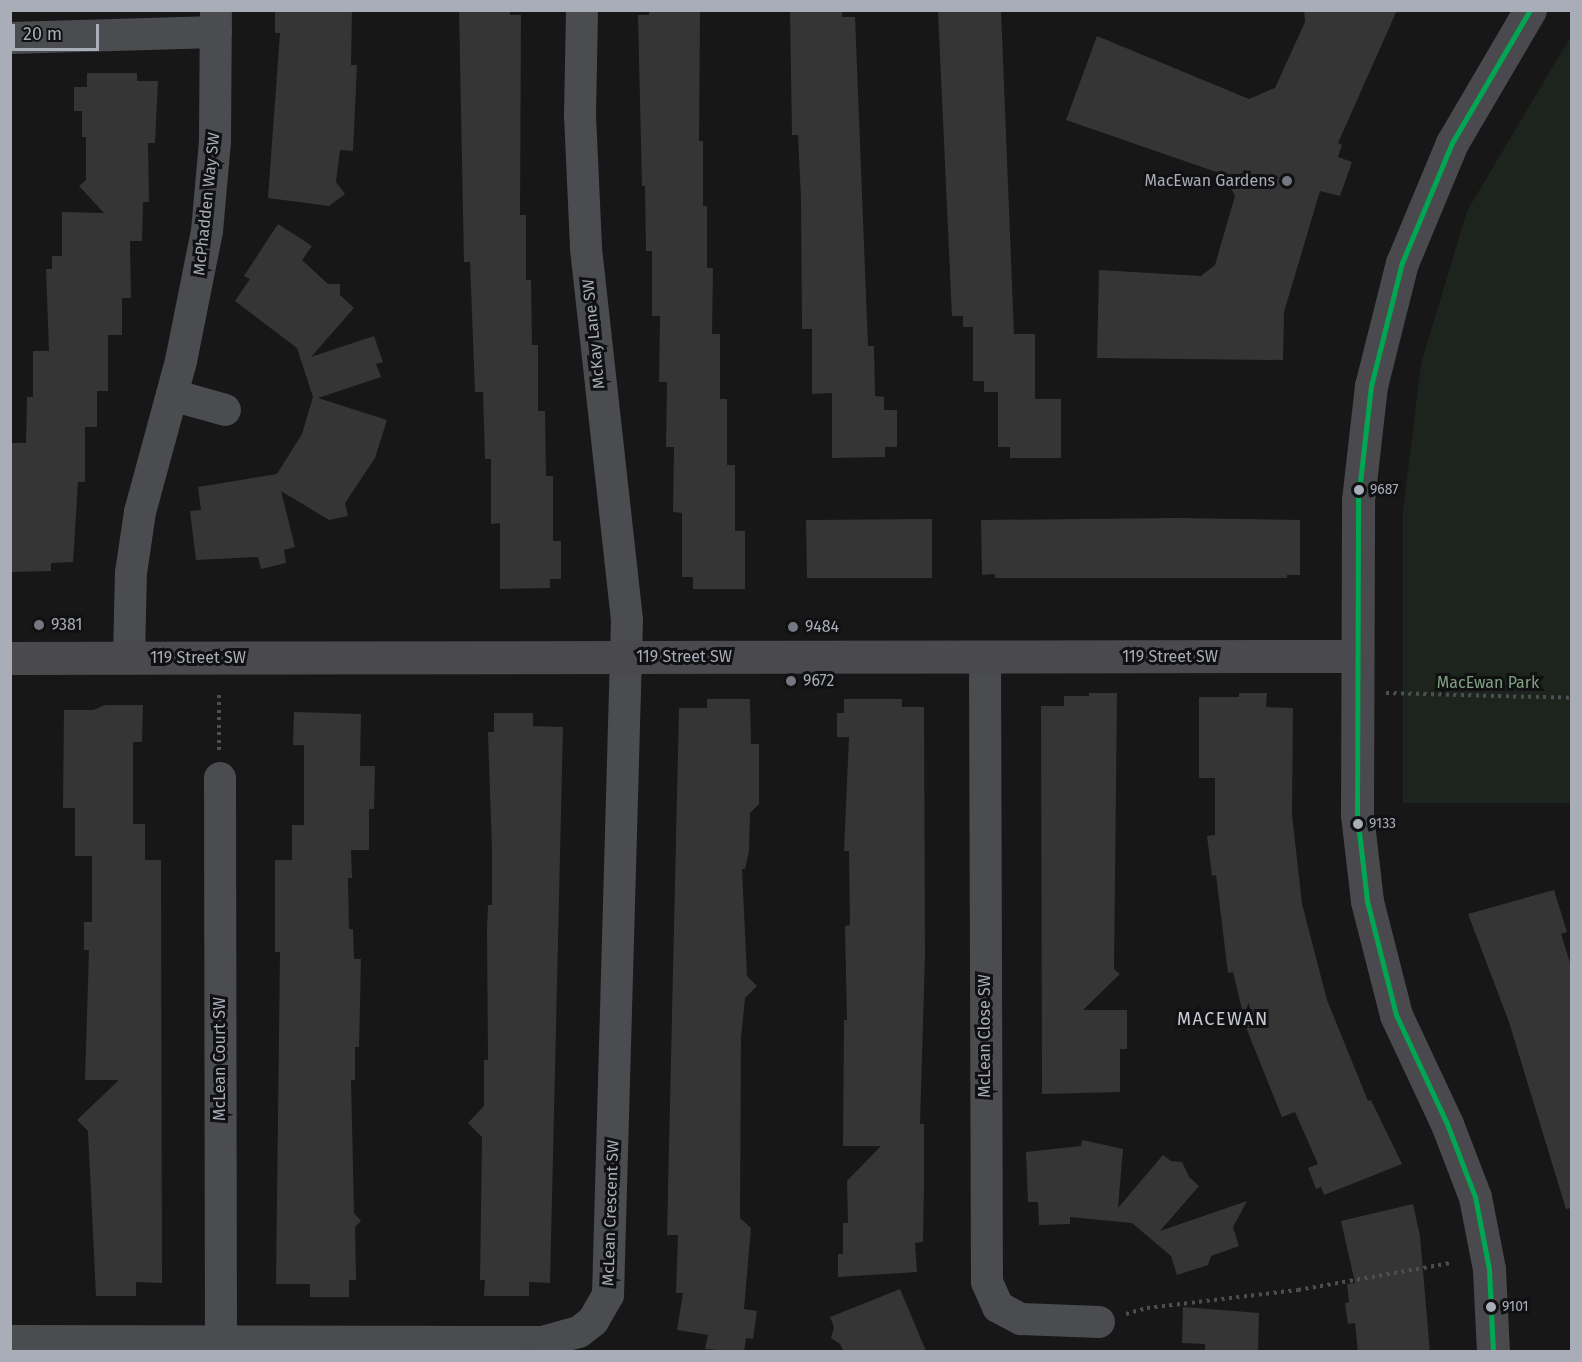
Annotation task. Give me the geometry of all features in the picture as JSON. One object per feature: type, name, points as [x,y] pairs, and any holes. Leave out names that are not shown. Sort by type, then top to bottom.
[{"type":"street","name":"McKay Lane SW","points":[[582,10],[580,127],[586,248],[625,594],[627,657]]},
{"type":"street","points":[[1493,1352],[1489,1269],[1475,1197],[1447,1124],[1396,1015],[1367,901],[1357,814],[1361,460],[1371,386],[1389,312],[1418,220],[1452,143],[1530,10]]},
{"type":"street","points":[[10,39],[216,21]]},
{"type":"street","name":"McPhadden Way SW","points":[[129,658],[134,551],[149,474],[172,395],[207,231],[215,141],[216,21]]},
{"type":"street","points":[[172,395],[225,410]]},
{"type":"street","name":"119 Street SW","points":[[10,658],[1357,656]]},
{"type":"street","name":"McLean Crescent SW","points":[[10,1341],[543,1342],[579,1332],[602,1310],[610,1275],[627,657]]},
{"type":"street","name":"McLean Close SW","points":[[985,658],[987,1282],[998,1306],[1020,1319],[1099,1322]]},
{"type":"street","name":"McLean Court SW","points":[[220,778],[220,1341]]},
{"type":"path","points":[[1383,693],[1572,699]]},
{"type":"path","points":[[219,695],[220,778]]},
{"type":"path","points":[[1099,1322],[1143,1308],[1298,1290],[1451,1263]]},
{"type":"green space","name":"MacEwan Park","points":[[1571,36],[1571,803],[1403,803],[1403,512],[1421,364],[1467,211]]},
{"type":"building","points":[[275,10],[352,10],[351,65],[357,65],[353,151],[340,150],[336,182],[345,194],[329,206],[268,198],[280,33],[275,33]]},
{"type":"building","points":[[459,10],[510,10],[510,15],[521,15],[520,215],[526,215],[526,280],[531,280],[532,345],[538,345],[538,411],[545,411],[546,476],[553,476],[553,541],[561,541],[561,579],[550,579],[550,588],[500,589],[500,523],[491,524],[491,459],[485,459],[483,392],[475,392],[470,262],[464,262]]},
{"type":"building","points":[[649,10],[700,10],[699,141],[703,141],[703,206],[707,206],[707,268],[713,268],[712,334],[720,334],[720,399],[727,399],[727,465],[735,465],[735,531],[745,531],[745,589],[693,589],[693,577],[682,577],[682,513],[673,512],[674,447],[666,447],[667,382],[659,382],[660,316],[652,316],[652,251],[646,251],[645,186],[642,186],[638,15],[649,15]]},
{"type":"building","points":[[790,10],[842,10],[842,17],[855,17],[868,346],[874,346],[875,396],[884,397],[884,410],[897,410],[897,447],[885,447],[885,457],[832,458],[832,393],[812,394],[812,329],[802,329],[801,199],[798,135],[792,135]]},
{"type":"building","points":[[1001,10],[1014,334],[1035,334],[1035,399],[1061,399],[1061,458],[1010,458],[1010,447],[998,447],[998,392],[984,392],[984,381],[973,381],[973,327],[963,327],[963,316],[952,316],[938,12]]},
{"type":"building","name":"MacEwan Gardens","points":[[1304,10],[1397,10],[1338,143],[1342,145],[1338,157],[1352,162],[1340,196],[1320,191],[1284,312],[1283,360],[1097,358],[1099,270],[1201,276],[1215,265],[1235,196],[1225,175],[1066,120],[1097,36],[1249,99],[1275,88],[1305,22]]},
{"type":"building","points":[[87,73],[137,73],[137,81],[158,81],[155,143],[148,143],[149,202],[143,202],[142,241],[130,241],[131,298],[122,298],[122,335],[108,335],[108,391],[97,391],[97,427],[85,427],[85,482],[78,482],[73,562],[51,563],[51,571],[10,572],[12,443],[26,443],[27,397],[33,397],[33,351],[49,351],[46,269],[52,269],[52,256],[62,256],[62,212],[104,213],[79,186],[86,180],[86,137],[82,137],[82,111],[74,111],[74,87],[87,87]]},
{"type":"building","points":[[278,224],[312,246],[302,260],[328,284],[340,284],[340,295],[354,308],[311,357],[374,336],[383,362],[376,364],[381,377],[318,398],[387,420],[375,458],[345,503],[348,516],[329,520],[281,491],[295,547],[284,550],[286,563],[261,569],[258,557],[196,560],[190,511],[201,510],[198,487],[277,474],[302,434],[313,397],[297,348],[235,301],[250,279],[244,276]]},
{"type":"building","points":[[1178,518],[1300,520],[1300,575],[1287,575],[1287,578],[995,578],[995,574],[982,575],[981,520]]},
{"type":"building","points":[[932,519],[932,578],[807,578],[806,520]]},
{"type":"building","points":[[1089,693],[1117,693],[1114,969],[1120,974],[1083,1010],[1127,1010],[1127,1049],[1120,1049],[1120,1092],[1042,1094],[1041,706],[1064,706],[1064,696],[1089,696]]},
{"type":"building","points":[[1239,693],[1267,693],[1266,707],[1293,708],[1292,815],[1302,904],[1327,1000],[1368,1101],[1371,1100],[1402,1164],[1324,1195],[1321,1187],[1316,1189],[1308,1168],[1318,1164],[1295,1112],[1282,1117],[1247,1030],[1233,972],[1228,973],[1216,875],[1212,876],[1207,836],[1215,835],[1215,778],[1199,778],[1199,697],[1239,697]]},
{"type":"building","points":[[707,699],[750,699],[751,744],[759,744],[759,804],[750,813],[749,851],[745,869],[742,869],[747,976],[757,986],[745,998],[741,1038],[740,1218],[751,1228],[744,1309],[757,1311],[753,1339],[746,1338],[744,1352],[705,1349],[708,1335],[677,1330],[683,1293],[676,1293],[678,1235],[667,1235],[679,708],[707,708]]},
{"type":"building","points":[[844,699],[902,699],[902,707],[924,707],[925,955],[920,1124],[924,1124],[924,1184],[923,1242],[915,1243],[917,1272],[838,1277],[838,1254],[843,1254],[843,1223],[848,1223],[847,1181],[881,1146],[843,1146],[844,1020],[847,1020],[845,926],[850,925],[849,851],[844,851],[849,737],[837,737],[837,713],[844,713]]},
{"type":"building","points":[[105,705],[143,705],[142,742],[133,742],[133,824],[145,824],[145,860],[161,860],[162,1283],[136,1282],[136,1296],[96,1296],[88,1131],[77,1120],[119,1080],[85,1080],[89,950],[84,950],[84,922],[92,922],[92,856],[75,856],[75,808],[63,808],[64,710],[93,710]]},
{"type":"building","points":[[294,712],[361,714],[360,766],[375,766],[374,809],[369,809],[369,850],[351,850],[352,878],[348,878],[349,929],[353,929],[354,959],[361,959],[359,1047],[355,1047],[355,1080],[351,1080],[354,1213],[361,1221],[355,1227],[356,1280],[349,1280],[349,1297],[310,1297],[310,1284],[276,1284],[280,952],[275,952],[275,860],[292,860],[292,825],[304,825],[304,745],[293,745]]},
{"type":"building","points":[[494,713],[533,713],[533,726],[563,727],[550,1283],[529,1282],[529,1296],[484,1296],[485,1280],[480,1280],[482,1137],[468,1123],[484,1106],[484,1060],[488,1060],[487,929],[488,905],[492,905],[492,850],[488,732],[494,732]]},
{"type":"building","points":[[1554,890],[1567,932],[1561,934],[1572,969],[1572,1208],[1566,1209],[1509,1022],[1468,914]]},
{"type":"building","points":[[1082,1140],[1123,1149],[1118,1208],[1163,1155],[1171,1161],[1182,1162],[1189,1177],[1199,1186],[1160,1231],[1247,1201],[1233,1227],[1239,1246],[1211,1256],[1208,1265],[1177,1275],[1171,1256],[1132,1223],[1070,1217],[1070,1224],[1039,1225],[1038,1202],[1028,1202],[1026,1152],[1081,1146]]},
{"type":"building","points":[[1413,1204],[1420,1236],[1430,1352],[1358,1352],[1355,1323],[1348,1324],[1345,1303],[1349,1302],[1347,1284],[1355,1283],[1341,1221]]},
{"type":"building","points":[[900,1289],[926,1351],[844,1352],[840,1344],[831,1338],[834,1327],[830,1317]]},
{"type":"building","points":[[1183,1307],[1259,1313],[1258,1352],[1205,1352],[1205,1344],[1182,1343]]},
{"type":"transit line","points":[[1493,1352],[1489,1269],[1475,1197],[1447,1124],[1396,1015],[1367,901],[1357,814],[1358,500],[1371,386],[1402,263],[1452,143],[1530,10]]},
{"type":"place","name":"MacEwan Gardens","points":[[1287,181]]},
{"type":"place","name":"9687","points":[[1359,490]]},
{"type":"place","name":"9381","points":[[39,625]]},
{"type":"place","name":"9484","points":[[793,627]]},
{"type":"place","name":"9672","points":[[791,681]]},
{"type":"place","name":"9133","points":[[1358,824]]},
{"type":"place","name":"9101","points":[[1491,1307]]},
{"type":"district","name":"MACEWAN","points":[[1223,1019]]}]
